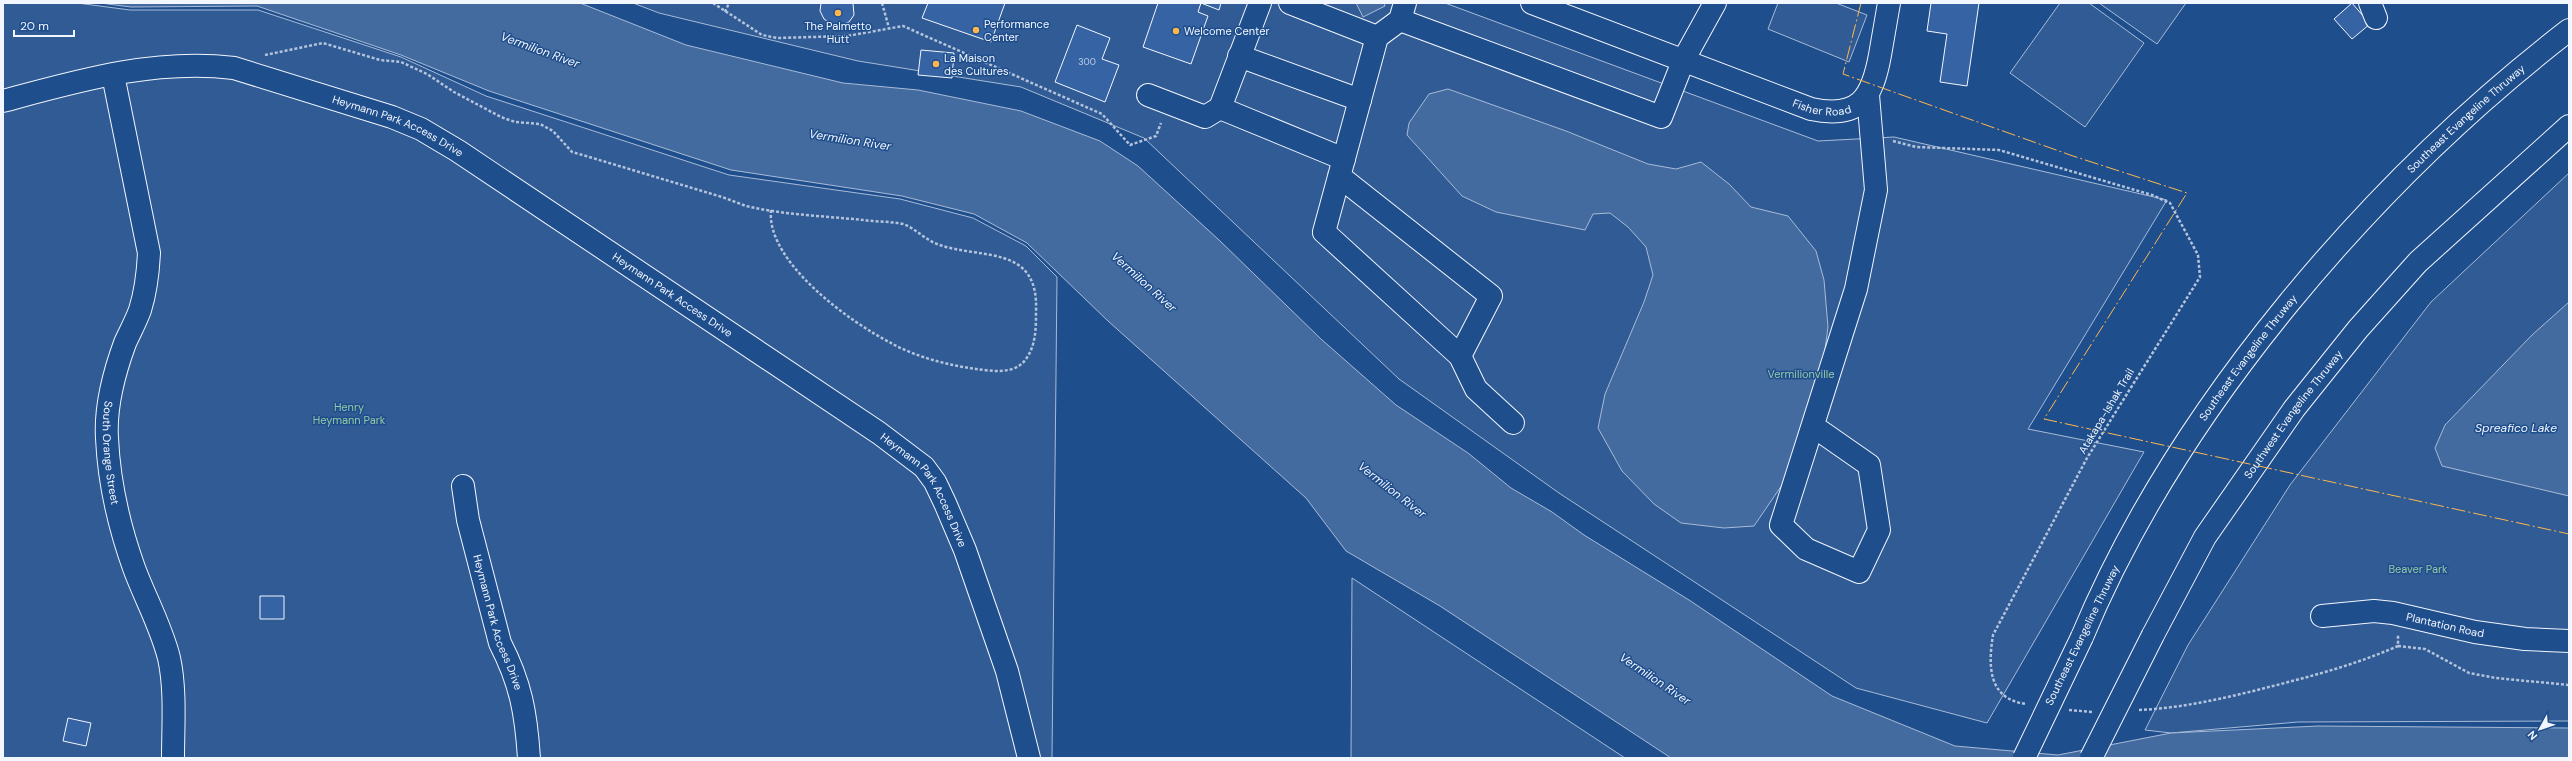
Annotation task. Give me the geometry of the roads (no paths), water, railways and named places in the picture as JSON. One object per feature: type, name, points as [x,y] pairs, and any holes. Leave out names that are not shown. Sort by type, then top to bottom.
[{"type":"main road","points":[[1148,95],[1205,117],[1220,108],[1260,3]]},
{"type":"main road","points":[[1290,3],[1377,37]]},
{"type":"main road","name":"Fisher Road","points":[[1532,3],[1811,109],[1824,112],[1848,110],[1860,105],[1868,95],[1875,81],[1890,3]]},
{"type":"main road","points":[[1513,423],[1476,389],[1460,356],[1324,232],[1377,37],[1403,12],[1661,117],[1684,60],[1714,3]]},
{"type":"main road","name":"Southeast Evangeline Thruway","points":[[2024,758],[2082,637],[2104,584],[2164,480],[2227,384],[2300,289],[2382,199],[2490,94],[2569,30]]},
{"type":"main road","points":[[1239,56],[1360,100]]},
{"type":"main road","name":"Heymann Park Access Drive","points":[[3,101],[76,81],[186,64],[234,68],[385,114],[421,129],[458,150],[909,453],[924,466],[936,482],[965,550],[1007,670],[1027,758]]},
{"type":"main road","name":"South Orange Street","points":[[113,75],[149,253],[147,281],[140,311],[125,345],[107,409],[109,471],[120,525],[134,569],[156,618],[169,659],[174,709],[173,758]]},
{"type":"main road","points":[[1812,426],[1869,465],[1879,530],[1859,572],[1806,549],[1781,525],[1812,426],[1856,289],[1861,266],[1876,190],[1868,95]]},
{"type":"main road","points":[[1220,108],[1341,167],[1491,296],[1460,356]]},
{"type":"main road","name":"Southwest Evangeline Thruway","points":[[2091,758],[2205,537],[2294,409],[2338,354],[2418,262],[2569,126]]},
{"type":"main road","name":"Heymann Park Access Drive","points":[[464,486],[468,520],[500,643],[510,662],[523,699],[529,758]]},
{"type":"main road","name":"Plantation Road","points":[[2322,616],[2374,611],[2402,615],[2475,632],[2525,639],[2569,641]]},
{"type":"water","name":"Vermilion River","points":[[100,3],[580,3],[686,45],[843,83],[918,90],[1021,111],[1100,141],[1138,166],[1219,240],[1321,339],[1396,405],[1468,453],[1511,488],[1552,512],[1584,535],[1689,600],[1832,696],[1955,746],[2058,755],[2171,733],[2318,726],[2569,728],[2569,758],[1671,758],[1440,606],[1346,551],[1306,498],[1108,321],[1027,243],[974,214],[902,196],[731,170],[489,91],[401,55],[257,6],[131,7]]},
{"type":"water","points":[[1356,3],[1384,3],[1385,6],[1363,17]]},
{"type":"water","points":[[1448,89],[1566,131],[1648,164],[1676,169],[1701,162],[1729,184],[1751,207],[1788,216],[1816,251],[1824,280],[1828,327],[1823,365],[1782,485],[1754,526],[1724,528],[1681,523],[1654,504],[1622,471],[1598,428],[1605,394],[1644,302],[1653,275],[1646,247],[1628,227],[1610,213],[1593,214],[1585,230],[1496,212],[1462,196],[1407,135],[1409,123],[1429,94]]},
{"type":"water","name":"Spreafico Lake","points":[[2569,302],[2569,496],[2442,466],[2435,448],[2445,425],[2532,335]]},
{"type":"place","name":"The Palmetto Hutt","points":[[838,13]]},
{"type":"place","name":"Performance Center","points":[[976,30]]},
{"type":"place","name":"Welcome Center","points":[[1176,31]]},
{"type":"place","name":"La Maison des Cultures","points":[[936,64]]},
{"type":"park label","name":"Vermilionville","points":[[1801,374]]},
{"type":"park label","name":"Henry Heymann Park","points":[[349,413]]},
{"type":"park label","name":"Beaver Park","points":[[2418,569]]}]
